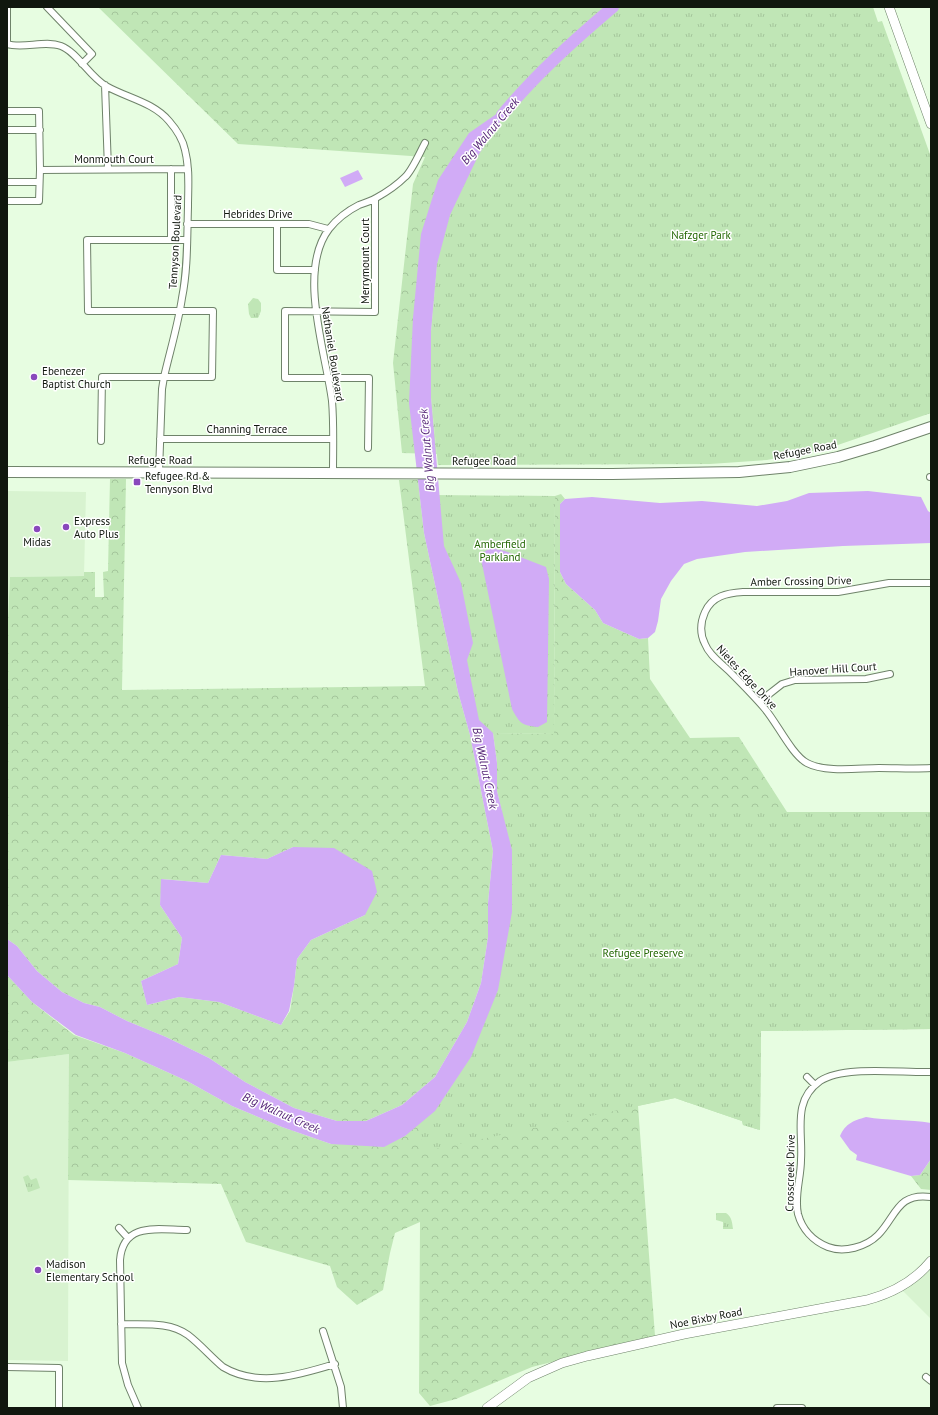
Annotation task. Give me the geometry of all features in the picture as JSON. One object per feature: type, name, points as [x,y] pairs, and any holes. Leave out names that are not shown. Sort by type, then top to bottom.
[{"type":"main road","name":"Refugee Road","points":[[7,472],[711,474],[771,469],[809,463],[852,453],[931,427]]},
{"type":"street","name":"Tennyson Boulevard","points":[[7,7],[7,44],[62,46],[94,77],[105,85],[154,108],[170,122],[185,148],[188,169],[187,240],[182,297],[164,377],[159,472]]},
{"type":"street","points":[[47,7],[92,54],[82,64]]},
{"type":"street","points":[[889,7],[931,124]]},
{"type":"street","points":[[105,85],[108,169]]},
{"type":"street","points":[[7,111],[39,111],[40,130],[39,201],[7,201]]},
{"type":"street","points":[[7,130],[40,130]]},
{"type":"street","name":"Nathaniel Boulevard","points":[[333,473],[332,402],[315,312],[315,270],[320,247],[328,229],[342,215],[375,199],[406,177],[425,144]]},
{"type":"street","points":[[171,169],[171,240]]},
{"type":"street","name":"Monmouth Court","points":[[40,170],[188,169]]},
{"type":"street","points":[[7,182],[39,182]]},
{"type":"street","name":"Merrymount Court","points":[[315,312],[375,312],[375,199]]},
{"type":"street","name":"Hebrides Drive","points":[[188,224],[309,224],[328,229]]},
{"type":"street","points":[[277,224],[277,270],[315,270]]},
{"type":"street","points":[[101,442],[102,377],[212,377],[213,311],[88,311],[87,240],[187,240]]},
{"type":"street","points":[[315,312],[285,311],[285,378],[369,378],[368,448]]},
{"type":"street","name":"Channing Terrace","points":[[160,438],[333,439]]},
{"type":"street","name":"Amber Crossing Drive","points":[[704,614],[717,598],[733,592],[838,592],[889,583],[931,583]]},
{"type":"street","name":"Nieles Edge Drive","points":[[704,614],[701,632],[706,647],[710,653],[771,716],[798,756],[812,765],[829,768],[931,768]]},
{"type":"street","name":"Hanover Hill Court","points":[[759,702],[774,689],[787,682],[802,680],[866,679],[890,674]]},
{"type":"street","name":"Crosscreek Drive","points":[[931,1072],[847,1072],[830,1076],[815,1085],[808,1093],[800,1114],[802,1159],[797,1194],[798,1214],[805,1230],[812,1237],[828,1247],[836,1249],[856,1248],[872,1240],[879,1234],[900,1205],[919,1196],[931,1197]]},
{"type":"street","points":[[807,1077],[815,1085]]},
{"type":"street","points":[[119,1228],[128,1238]]},
{"type":"street","points":[[138,1408],[128,1385],[121,1353],[122,1248],[128,1238],[142,1230],[187,1230]]},
{"type":"street","name":"Noe Bixby Road","points":[[487,1408],[528,1378],[562,1363],[684,1334],[882,1296],[906,1285],[920,1274],[931,1261]]},
{"type":"street","points":[[121,1324],[156,1325],[178,1330],[188,1335],[229,1370],[251,1377],[265,1379],[295,1375],[335,1364]]},
{"type":"street","points":[[323,1331],[335,1364],[341,1387],[343,1408]]},
{"type":"street","points":[[7,1367],[59,1368],[59,1408]]},
{"type":"street","points":[[777,1408],[802,1408]]},
{"type":"shaded area","points":[[7,491],[86,492],[84,576],[10,577],[7,638]]},
{"type":"shaded area","name":"Madison Elementary School","points":[[69,1054],[68,1361],[7,1360],[7,1062]]},
{"type":"shaded area","points":[[931,1266],[931,1319],[903,1291]]},
{"type":"green space","points":[[98,7],[613,7],[568,46],[437,264],[431,331],[431,398],[437,454],[402,453],[393,363],[413,184],[425,157],[238,144]]},
{"type":"green space","name":"Nafzger Park","points":[[613,7],[873,7],[878,22],[882,21],[931,157],[931,413],[832,447],[767,460],[710,464],[438,465],[431,398],[431,331],[437,264],[450,215],[479,154],[512,103],[568,46]]},
{"type":"green space","points":[[253,298],[258,299],[261,303],[261,311],[258,318],[251,318],[249,314],[248,304]]},
{"type":"green space","points":[[110,479],[126,479],[122,690],[425,686],[399,480],[418,480],[424,533],[458,692],[470,735],[493,851],[488,903],[488,937],[481,983],[467,1022],[435,1077],[402,1105],[366,1121],[337,1121],[294,1108],[245,1082],[209,1058],[166,1037],[127,1021],[100,1007],[84,1003],[62,992],[37,971],[17,946],[7,939],[7,638],[10,577],[84,576],[84,572],[95,572],[95,597],[104,597],[103,572],[108,571]],"holes":[[[293,847],[365,915],[311,940],[297,959],[290,1011],[281,1025],[219,1002],[179,997],[147,1005],[141,981],[178,964],[182,938],[160,905],[162,879],[208,883],[221,855],[267,859]]]},
{"type":"green space","points":[[561,494],[565,499],[560,504],[560,572],[566,584],[595,610],[603,623],[639,639],[648,638],[650,679],[690,738],[739,737],[787,812],[931,812],[931,1029],[761,1031],[760,1130],[743,1125],[742,1121],[675,1098],[638,1106],[655,1336],[532,1367],[456,1399],[430,1406],[419,1393],[420,1222],[395,1233],[383,1290],[357,1305],[337,1287],[330,1266],[246,1242],[221,1184],[68,1180],[69,1054],[7,1062],[7,975],[32,1002],[74,1035],[125,1053],[187,1081],[232,1106],[282,1127],[331,1144],[405,1136],[498,990],[500,812],[502,812],[497,791],[497,763],[493,733],[554,734],[555,496]]},
{"type":"green space","name":"Amberfield Parkland","points":[[433,495],[555,496],[554,734],[479,733]]},
{"type":"green space","name":"Refugee Preserve","points":[[500,812],[931,812],[931,1029],[761,1031],[760,1130],[743,1125],[742,1121],[675,1098],[421,1152],[422,1100],[491,1001]]},
{"type":"green space","points":[[931,1159],[931,1190],[921,1189],[911,1176],[920,1175]]},
{"type":"green space","points":[[28,1175],[31,1180],[37,1179],[40,1188],[28,1192],[23,1177]]},
{"type":"green space","points":[[716,1213],[726,1213],[731,1220],[733,1229],[723,1229],[723,1222],[716,1220]]},
{"type":"water","points":[[512,103],[479,154],[450,215],[437,264],[431,331],[431,398],[444,546],[461,583],[473,643],[467,660],[479,720],[493,733],[497,763],[497,791],[512,850],[512,912],[498,990],[471,1057],[435,1111],[405,1136],[384,1147],[331,1144],[282,1127],[232,1106],[187,1081],[125,1053],[76,1035],[32,1002],[7,975],[7,939],[17,946],[37,971],[62,992],[84,1003],[100,1007],[127,1021],[166,1037],[209,1058],[245,1082],[294,1108],[337,1121],[366,1121],[402,1105],[435,1077],[467,1022],[481,983],[488,937],[488,903],[493,851],[470,735],[458,692],[424,533],[409,403],[413,318],[421,234],[438,180],[469,133]]},
{"type":"water","points":[[358,170],[363,179],[345,187],[340,178]]},
{"type":"water","points":[[868,491],[921,497],[928,511],[931,513],[931,543],[843,546],[745,552],[697,559],[684,564],[671,581],[661,599],[655,632],[648,638],[639,639],[603,623],[595,610],[566,584],[560,572],[560,504],[565,499],[592,497],[660,503],[702,501],[757,506],[787,501],[809,493]]},
{"type":"water","points":[[491,548],[505,551],[546,567],[549,579],[547,722],[538,727],[522,723],[512,709],[480,554]]},
{"type":"water","points":[[293,847],[334,848],[372,871],[377,892],[365,915],[311,940],[297,959],[289,1011],[281,1025],[219,1002],[179,997],[147,1005],[141,981],[178,964],[182,938],[160,905],[161,879],[208,883],[221,855],[267,859]]},
{"type":"water","points":[[866,1117],[931,1123],[931,1159],[920,1175],[911,1176],[856,1160],[857,1155],[850,1150],[840,1136],[847,1125]]},
{"type":"waterway","name":"Big Walnut Creek","points":[[502,115],[555,59],[613,7]]},
{"type":"place","name":"Ebenezer Baptist Church","points":[[34,377]]},
{"type":"place","name":"Refugee Rd & Tennyson Blvd","points":[[137,482]]},
{"type":"place","name":"Express Auto Plus","points":[[66,527]]},
{"type":"place","name":"Midas","points":[[37,529]]},
{"type":"place","name":"Madison Elementary School","points":[[38,1270]]}]
